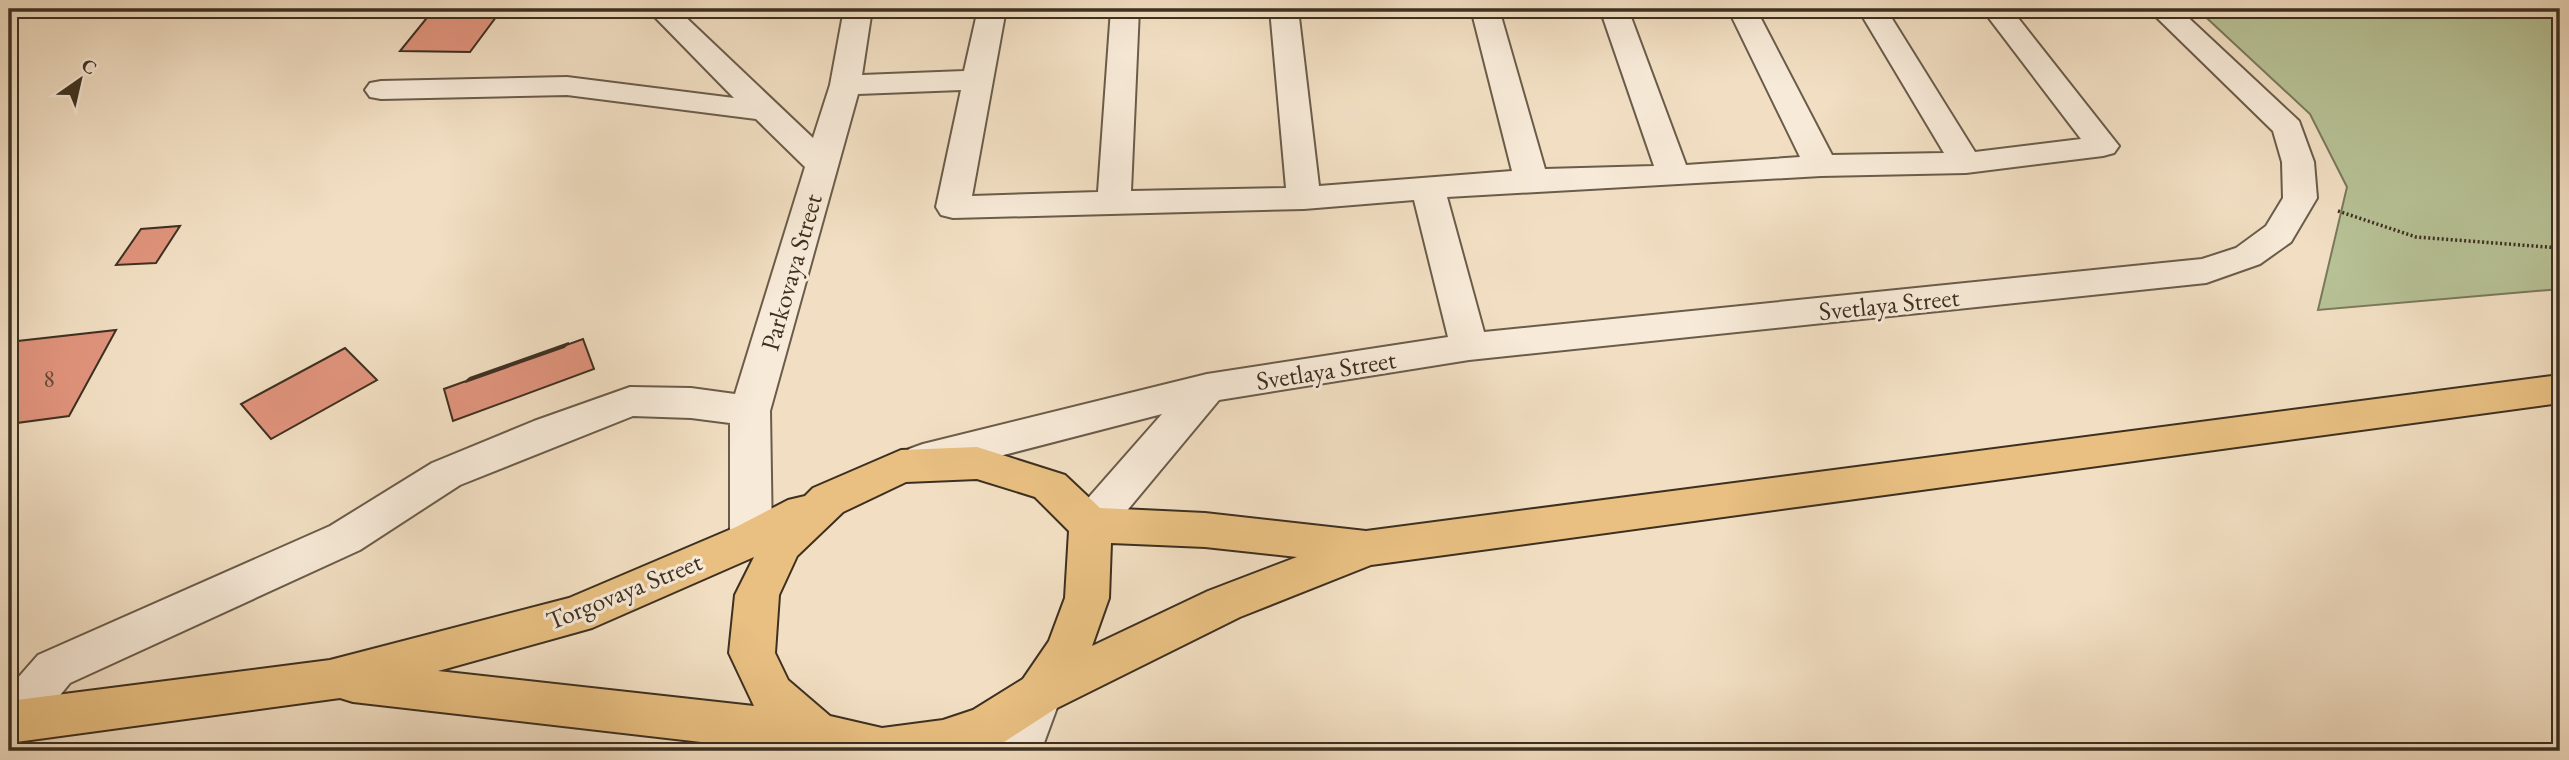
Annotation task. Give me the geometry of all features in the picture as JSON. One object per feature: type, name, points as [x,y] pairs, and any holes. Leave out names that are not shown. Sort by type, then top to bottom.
[{"type":"main road","points":[[901,466],[976,463],[1050,486],[1090,526],[1205,530],[1368,548],[2560,389]]},
{"type":"main road","name":"Torgovaya Street","points":[[9,722],[330,680],[576,615],[751,539],[901,466]]},
{"type":"main road","points":[[822,743],[772,695],[752,653],[757,595],[781,545],[828,500]]},
{"type":"main road","points":[[1039,694],[1068,650],[1087,598],[1090,526]]},
{"type":"main road","name":"Torgovaya Street","points":[[330,680],[882,750],[943,742],[987,727],[1039,694],[1224,604],[1368,548]]},
{"type":"street","points":[[661,9],[822,164]]},
{"type":"street","name":"Parkovaya Street","points":[[751,539],[750,411],[845,85],[858,9]]},
{"type":"street","points":[[992,9],[953,207],[1304,198],[1531,180],[1674,176],[1821,166],[1966,163],[2103,146],[1996,9]]},
{"type":"street","points":[[1114,203],[1125,9]]},
{"type":"street","points":[[1284,9],[1304,198]]},
{"type":"street","points":[[1485,9],[1531,180]]},
{"type":"street","points":[[1614,9],[1674,176]]},
{"type":"street","points":[[1742,9],[1821,166]]},
{"type":"street","points":[[1872,9],[1966,163]]},
{"type":"street","points":[[2162,9],[2288,128],[2298,162],[2300,198]]},
{"type":"street","points":[[845,85],[977,80]]},
{"type":"street","points":[[381,90],[567,86],[766,111]]},
{"type":"street","points":[[1428,188],[1469,348]]},
{"type":"street","name":"Svetlaya Street","points":[[901,466],[1207,388],[1469,348],[2206,271],[2248,256],[2279,234],[2300,198]]},
{"type":"street","points":[[1090,526],[1207,388]]},
{"type":"street","points":[[9,722],[54,669],[345,538],[446,474],[630,401],[691,403],[750,411]]},
{"type":"street","points":[[1017,751],[1039,694]]},
{"type":"path","points":[[2300,198],[2416,237],[2560,248]]},
{"type":"green space","points":[[2197,9],[2560,9],[2560,289],[2318,310],[2347,187],[2310,114]]},
{"type":"building","points":[[434,9],[502,9],[470,52],[400,51]]},
{"type":"building","points":[[180,226],[156,263],[116,265],[141,229]]},
{"type":"building","points":[[116,330],[69,416],[9,424],[9,342]]},
{"type":"building","points":[[583,339],[594,369],[453,421],[444,389]]},
{"type":"building","points":[[569,343],[564,347],[465,382],[470,378]]},
{"type":"building","points":[[345,348],[377,380],[271,439],[241,404]]}]
